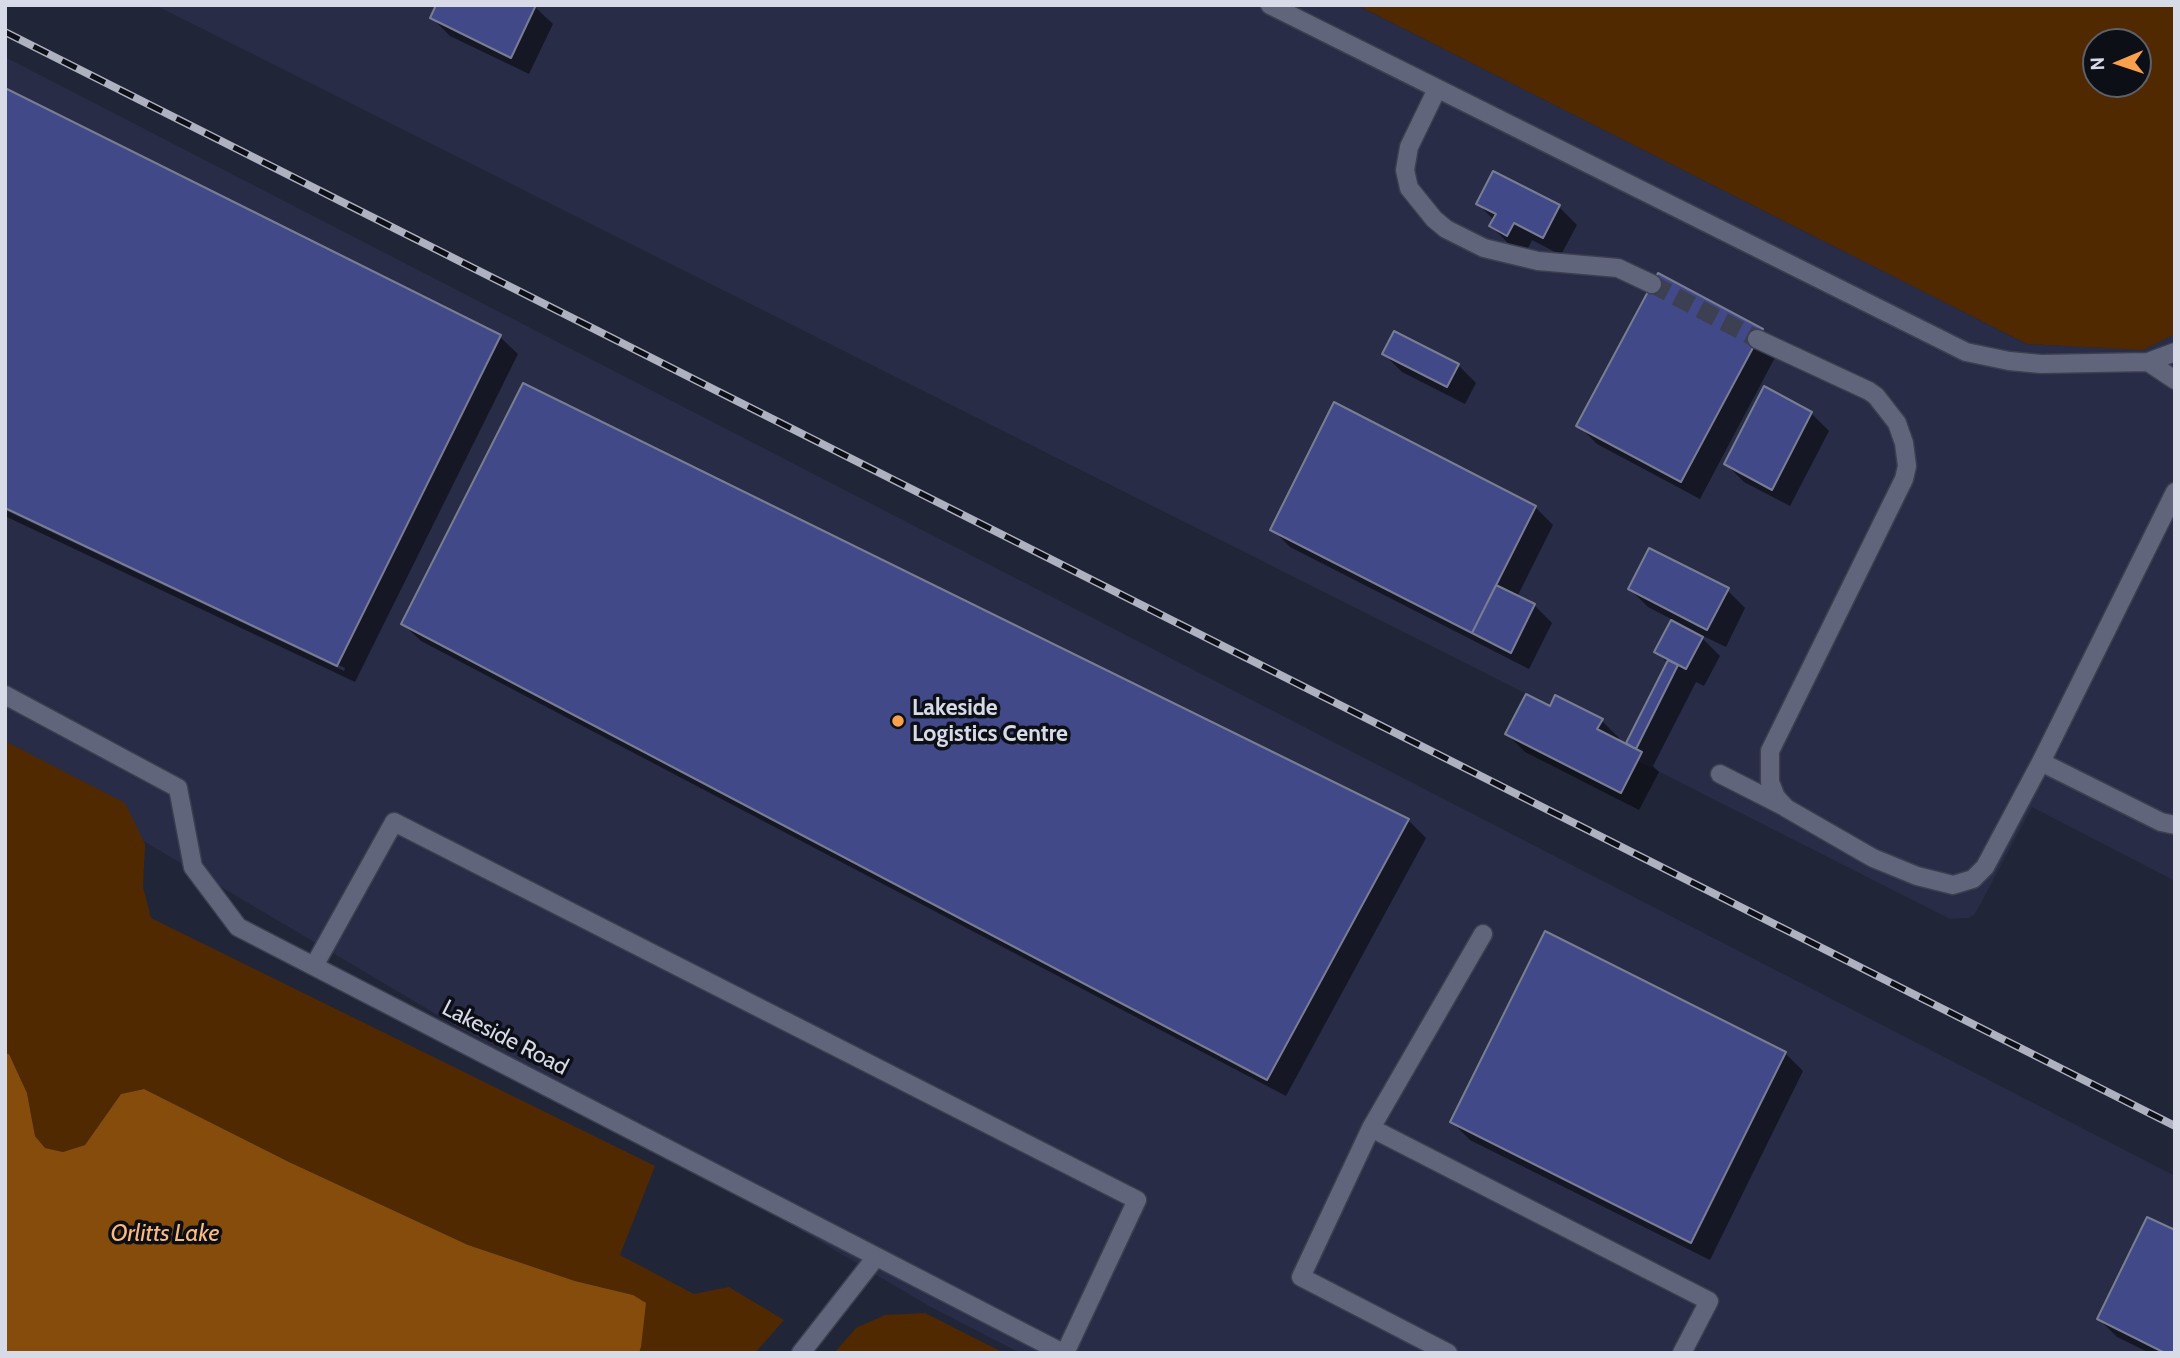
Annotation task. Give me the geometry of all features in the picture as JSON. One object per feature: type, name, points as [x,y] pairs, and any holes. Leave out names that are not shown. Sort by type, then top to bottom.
[{"type":"lane","points":[[1270,5],[1966,352],[2008,361],[2041,364],[2148,362],[2175,352]]},
{"type":"lane","points":[[1437,89],[1409,147],[1405,170],[1406,181],[1412,193],[1434,219],[1446,229],[1484,248],[1538,261],[1618,268],[1652,284]]},
{"type":"lane","points":[[1757,339],[1876,396],[1897,423],[1908,466],[1770,751],[1770,782],[1776,797],[1786,808]]},
{"type":"lane","points":[[2148,362],[2175,380]]},
{"type":"lane","points":[[1720,774],[1873,858],[1917,876],[1953,885],[1973,880],[1984,867],[2041,762],[2175,492]]},
{"type":"lane","name":"Lakeside Road","points":[[5,695],[178,788],[193,867],[238,927],[1064,1353]]},
{"type":"lane","points":[[2041,762],[2161,822],[2175,825]]},
{"type":"lane","points":[[314,967],[394,822],[1137,1200],[1064,1353]]},
{"type":"lane","points":[[1448,1353],[1301,1277],[1371,1128],[1483,934]]},
{"type":"lane","points":[[1371,1128],[1709,1301],[1682,1353]]},
{"type":"lane","points":[[801,1353],[876,1257]]},
{"type":"shaded area","points":[[155,5],[1357,5],[2027,344],[2143,350],[2175,334],[2175,881],[2032,807],[1975,914],[1969,918],[1950,919],[1638,761],[1621,793],[1505,734],[1525,693]]},
{"type":"shaded area","points":[[1357,5],[2175,5],[2175,334],[2143,350],[2027,344]]},
{"type":"shaded area","points":[[5,57],[2175,1176],[2175,1353],[1020,1353],[929,1306],[5,759]]},
{"type":"shaded area","points":[[5,741],[125,803],[145,844],[143,887],[151,918],[655,1166],[620,1255],[694,1294],[729,1287],[784,1320],[755,1353],[639,1353],[641,1347],[633,1295],[575,1281],[468,1245],[289,1162],[144,1089],[121,1094],[85,1145],[63,1152],[45,1148],[35,1136],[27,1093],[9,1054],[5,1053]]},
{"type":"shaded area","points":[[925,1313],[1004,1353],[834,1353],[856,1328],[885,1315]]},
{"type":"water","name":"Orlitts Lake","points":[[5,1053],[9,1054],[27,1093],[35,1136],[45,1148],[63,1152],[85,1145],[121,1094],[144,1089],[289,1162],[468,1245],[575,1281],[633,1295],[646,1303],[639,1353],[5,1353]]},
{"type":"building","points":[[436,5],[536,5],[511,58],[430,18]]},
{"type":"building","points":[[5,88],[501,335],[337,666],[5,508]]},
{"type":"building","points":[[1493,171],[1560,205],[1543,238],[1514,223],[1507,236],[1489,226],[1496,214],[1476,204]]},
{"type":"building","points":[[1658,273],[1763,329],[1681,482],[1576,426]]},
{"type":"building","points":[[1394,331],[1459,364],[1447,387],[1382,354]]},
{"type":"building","name":"Lakeside Logistics Centre","points":[[523,383],[1409,819],[1267,1080],[401,624]]},
{"type":"building","points":[[1764,386],[1812,412],[1772,490],[1724,464]]},
{"type":"building","points":[[1334,402],[1536,506],[1472,633],[1270,530]]},
{"type":"building","points":[[1649,548],[1729,588],[1707,630],[1628,589]]},
{"type":"building","points":[[1496,585],[1535,604],[1511,653],[1472,633]]},
{"type":"building","points":[[1671,620],[1703,637],[1686,669],[1654,652]]},
{"type":"building","points":[[1668,660],[1678,665],[1636,749],[1626,743]]},
{"type":"building","points":[[1526,694],[1550,706],[1555,695],[1603,719],[1597,729],[1642,752],[1621,793],[1505,734]]},
{"type":"building","points":[[1545,931],[1786,1052],[1691,1243],[1450,1122]]},
{"type":"building","points":[[2147,1217],[2175,1230],[2175,1353],[2165,1353],[2097,1319]]},
{"type":"tunnel","points":[[1652,284],[1757,339]]},
{"type":"railway","points":[[5,32],[2175,1126]]},
{"type":"place","name":"Lakeside Logistics Centre","points":[[898,721]]}]
